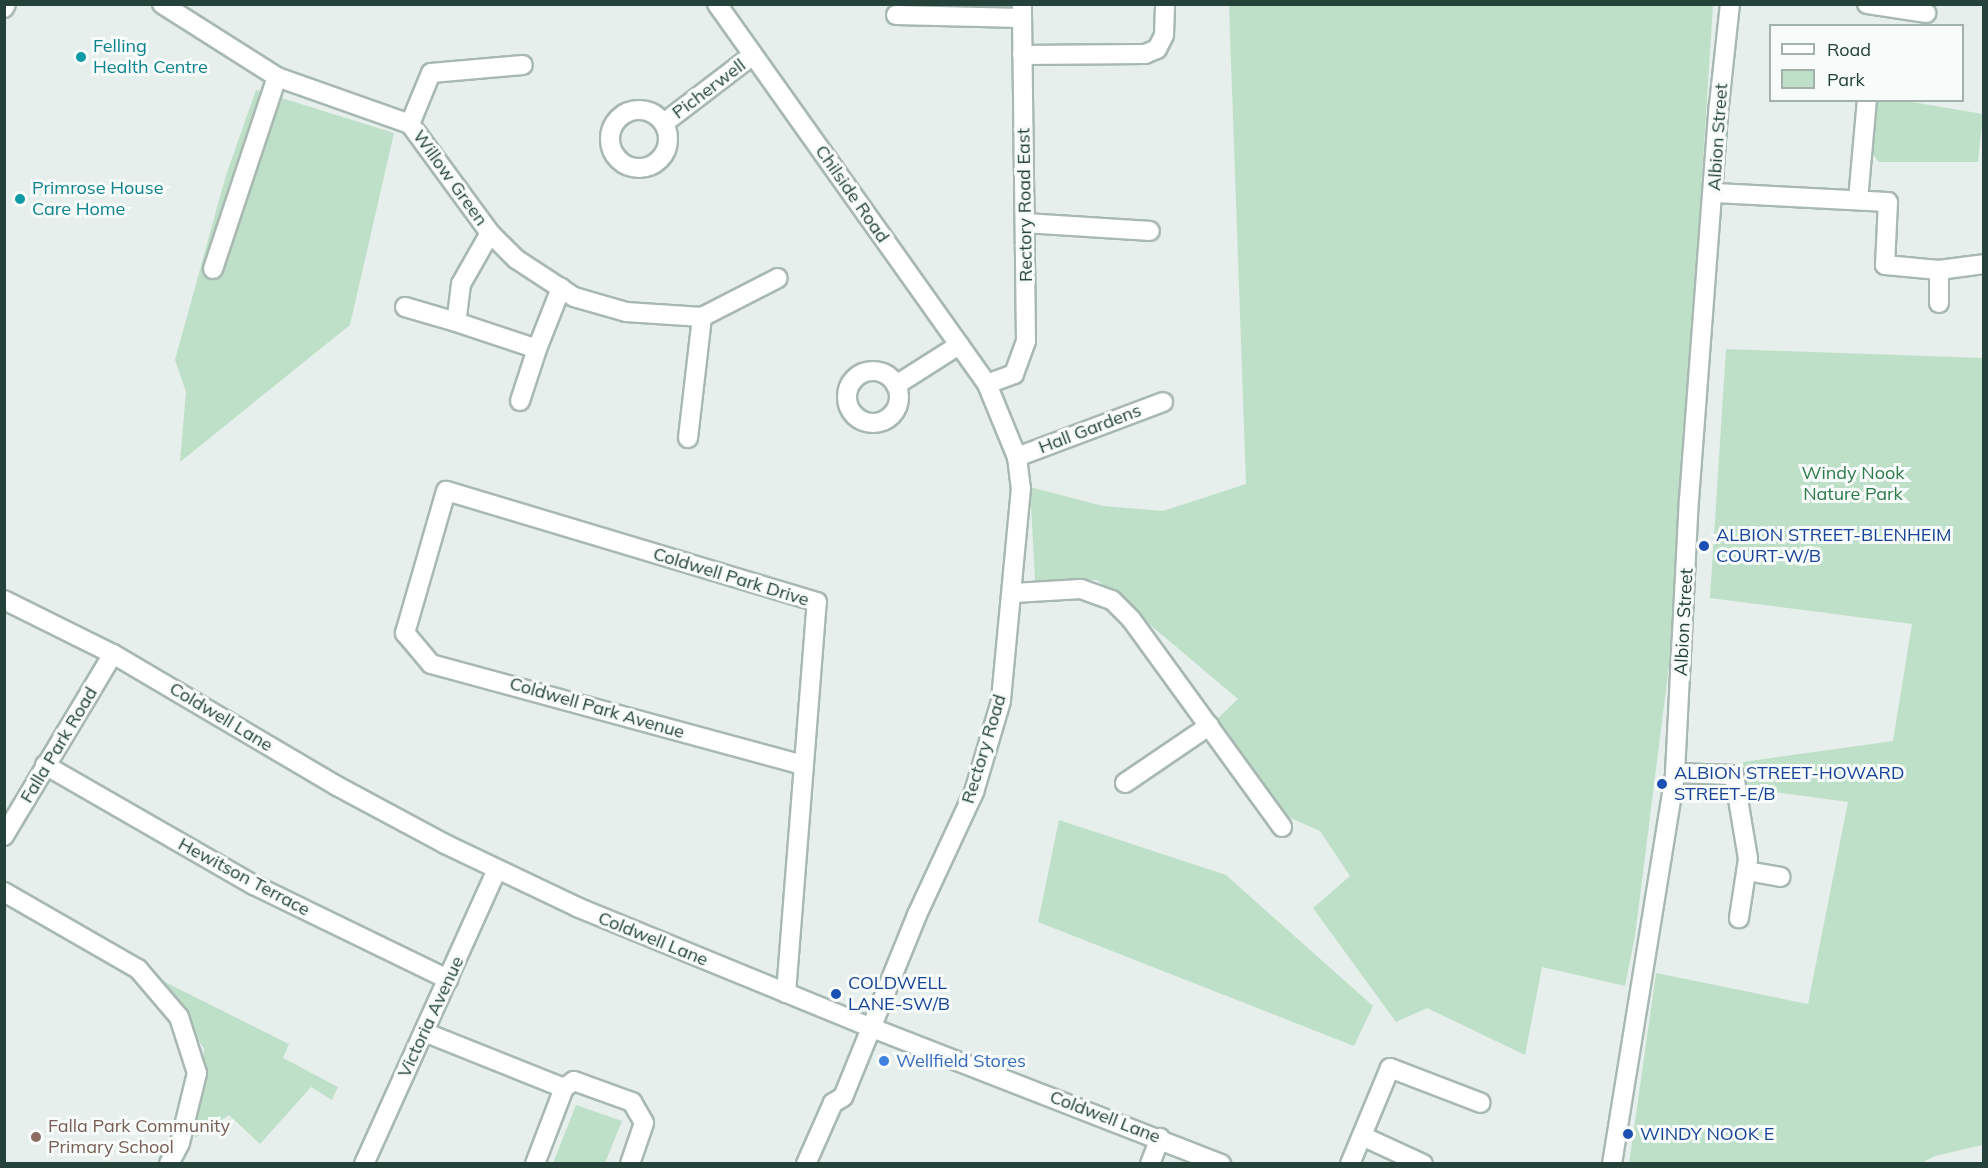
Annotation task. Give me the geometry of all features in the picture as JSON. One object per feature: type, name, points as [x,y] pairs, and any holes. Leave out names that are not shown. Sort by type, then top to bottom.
[{"type":"street","points":[[162,4],[276,77],[410,124],[431,73],[523,64]]},
{"type":"street","name":"Chilside Road","points":[[717,4],[987,384]]},
{"type":"street","points":[[1023,55],[1145,54],[1157,49],[1164,35],[1165,4]]},
{"type":"street","name":"Albion Street","points":[[1612,1164],[1675,773],[1689,500],[1715,193],[1719,105],[1731,4]]},
{"type":"street","points":[[1867,4],[1890,17],[1926,13]]},
{"type":"street","points":[[896,15],[1022,11]]},
{"type":"street","name":"Rectory Road East","points":[[987,384],[1014,374],[1026,341],[1022,11]]},
{"type":"street","name":"Picherwell","points":[[664,123],[753,55]]},
{"type":"street","points":[[213,269],[276,77]]},
{"type":"street","points":[[1858,200],[1867,102]]},
{"type":"street","name":"Willow Green","points":[[410,124],[490,233],[516,259],[574,297],[626,312],[702,316],[778,278]]},
{"type":"street","points":[[1715,193],[1888,202],[1885,265],[1939,270],[1983,264]]},
{"type":"street","points":[[1026,223],[1150,231]]},
{"type":"street","name":"Willow Green","points":[[456,322],[461,284],[490,233]]},
{"type":"street","points":[[1939,270],[1939,303]]},
{"type":"street","points":[[520,401],[561,288]]},
{"type":"street","points":[[405,307],[537,349]]},
{"type":"street","points":[[688,438],[702,316]]},
{"type":"street","points":[[896,385],[959,345]]},
{"type":"street","name":"Rectory Road","points":[[807,1164],[833,1103],[843,1097],[917,915],[974,792],[1001,701],[1014,592],[1021,488],[1017,457],[987,384]]},
{"type":"street","name":"Hall Gardens","points":[[1017,457],[1163,402]]},
{"type":"street","name":"Coldwell Park Drive","points":[[405,633],[446,491],[817,602],[802,765],[786,993]]},
{"type":"street","points":[[1014,592],[1081,589],[1112,600],[1131,619],[1282,827]]},
{"type":"street","name":"Coldwell Lane","points":[[4,600],[113,654],[337,786],[497,870],[577,907],[872,1029],[1160,1138],[1221,1164]]},
{"type":"street","name":"Coldwell Park Avenue","points":[[405,633],[431,664],[802,765]]},
{"type":"street","name":"Falla Park Road","points":[[4,836],[113,654]]},
{"type":"street","points":[[1125,783],[1209,726]]},
{"type":"street","name":"Hewitson Terrace","points":[[45,765],[254,885],[448,979]]},
{"type":"street","points":[[1675,773],[1734,775],[1747,871],[1738,918]]},
{"type":"street","name":"Victoria Avenue","points":[[364,1164],[497,870]]},
{"type":"street","points":[[1747,871],[1780,877]]},
{"type":"street","points":[[4,892],[138,969],[179,1017],[197,1073],[180,1143],[169,1164]]},
{"type":"street","points":[[424,1032],[564,1088]]},
{"type":"street","points":[[1350,1164],[1390,1068],[1481,1103]]},
{"type":"street","points":[[536,1164],[564,1088],[574,1081],[632,1102],[644,1123],[630,1164]]},
{"type":"street","points":[[1362,1136],[1423,1164]]},
{"type":"street","points":[[1150,1164],[1160,1138]]},
{"type":"green space","points":[[1229,5],[1713,5],[1672,642],[1635,936],[1625,986],[1542,967],[1525,1055],[1427,1008],[1396,1022],[1313,908],[1350,876],[1320,831],[1284,815],[1217,719],[1238,699],[1097,580],[1035,580],[1030,487],[1103,506],[1163,511],[1246,484]]},
{"type":"green space","points":[[256,90],[394,133],[350,325],[180,462],[186,392],[175,360],[226,175]]},
{"type":"green space","points":[[1877,102],[1912,102],[1983,114],[1978,162],[1879,162],[1872,154]]},
{"type":"green space","name":"Windy Nook Nature Park","points":[[1726,349],[1983,358],[1984,1140],[1982,1145],[1935,1156],[1921,1163],[1629,1164],[1656,973],[1808,1004],[1848,802],[1745,788],[1743,762],[1893,741],[1912,624],[1710,598]]},
{"type":"green space","points":[[1059,820],[1226,875],[1373,1006],[1354,1046],[1038,922]]},
{"type":"green space","points":[[163,981],[289,1044],[283,1058],[338,1087],[332,1100],[311,1087],[260,1144],[229,1115],[195,1138],[204,1049]]},
{"type":"green space","points":[[576,1105],[622,1121],[605,1163],[553,1163]]},
{"type":"place","name":"Felling Health Centre","points":[[81,57]]},
{"type":"place","name":"Primrose House Care Home","points":[[20,199]]},
{"type":"place","name":"ALBION STREET-BLENHEIM COURT-W/B","points":[[1704,546]]},
{"type":"place","name":"ALBION STREET-HOWARD STREET-E/B","points":[[1662,784]]},
{"type":"place","name":"COLDWELL LANE-SW/B","points":[[836,994]]},
{"type":"place","name":"Wellfield Stores","points":[[884,1061]]},
{"type":"place","name":"WINDY NOOK E","points":[[1628,1134]]},
{"type":"place","name":"Falla Park Community Primary School","points":[[36,1137]]}]
